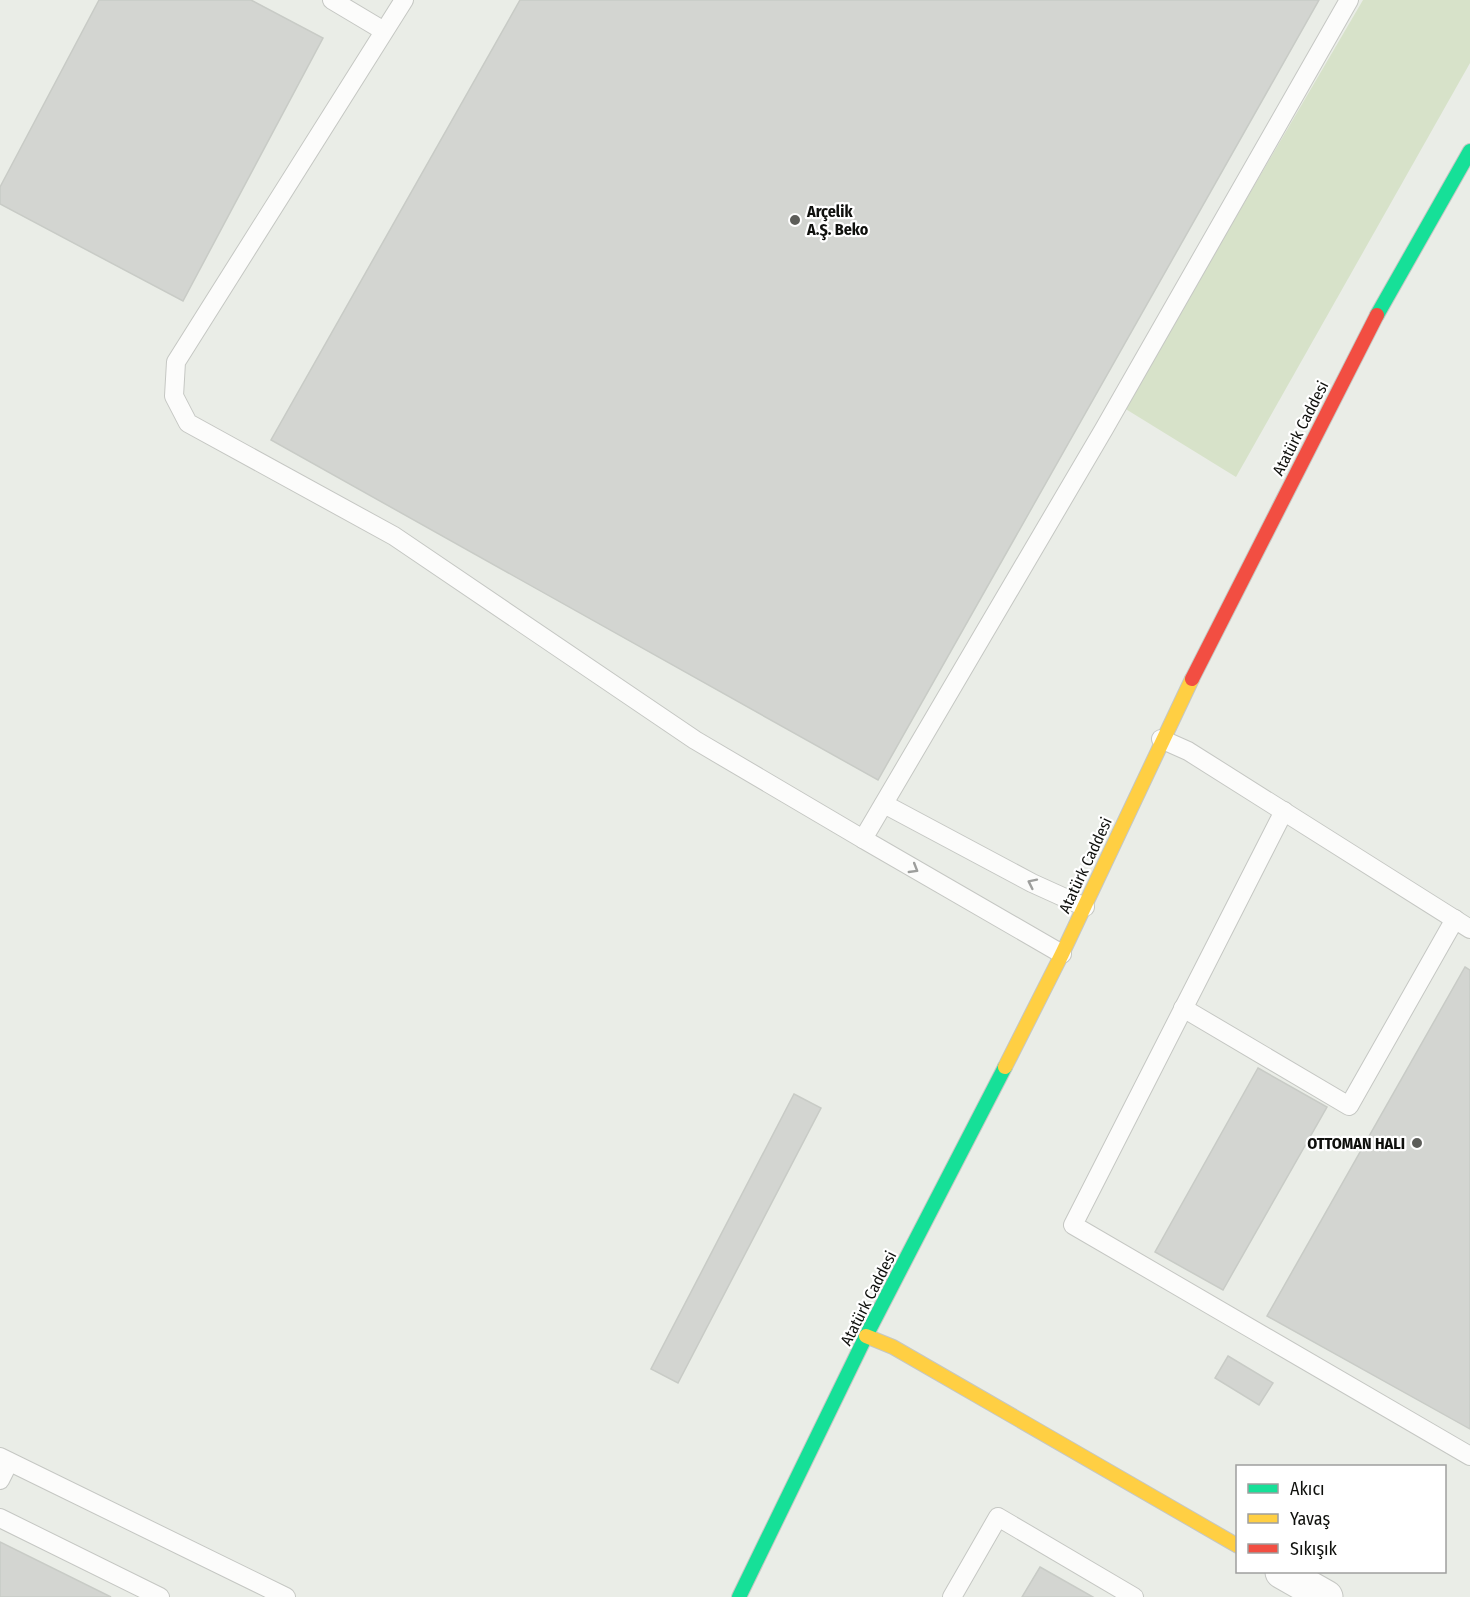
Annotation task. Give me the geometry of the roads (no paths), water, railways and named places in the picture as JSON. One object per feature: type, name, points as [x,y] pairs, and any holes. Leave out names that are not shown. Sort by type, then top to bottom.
[{"type":"street","name":"Atatürk Caddesi","points":[[739,1597],[866,1336],[956,1165],[1062,954],[1161,739],[1369,329],[1470,151]]},
{"type":"street","points":[[866,1336],[893,1347],[1236,1545]]},
{"type":"street","points":[[1284,1573],[1326,1597]]},
{"type":"lane","points":[[332,0],[384,31]]},
{"type":"lane","points":[[404,0],[176,362],[174,396],[188,423],[394,536],[695,740],[1062,954]]},
{"type":"lane","points":[[863,839],[1098,440],[1349,0]]},
{"type":"lane","points":[[1161,739],[1188,751],[1462,924],[1349,1106],[1183,1008]]},
{"type":"lane","points":[[884,804],[1032,883],[1085,907]]},
{"type":"lane","points":[[1284,812],[1073,1226],[1470,1456]]},
{"type":"lane","points":[[0,1480],[4,1460],[286,1597]]},
{"type":"lane","points":[[952,1597],[998,1517],[1134,1597]]},
{"type":"lane","points":[[0,1518],[160,1597]]},
{"type":"place","name":"Arçelik A.Ş. Beko","points":[[795,220]]},
{"type":"place","name":"OTTOMAN HALI","points":[[1417,1143]]}]
